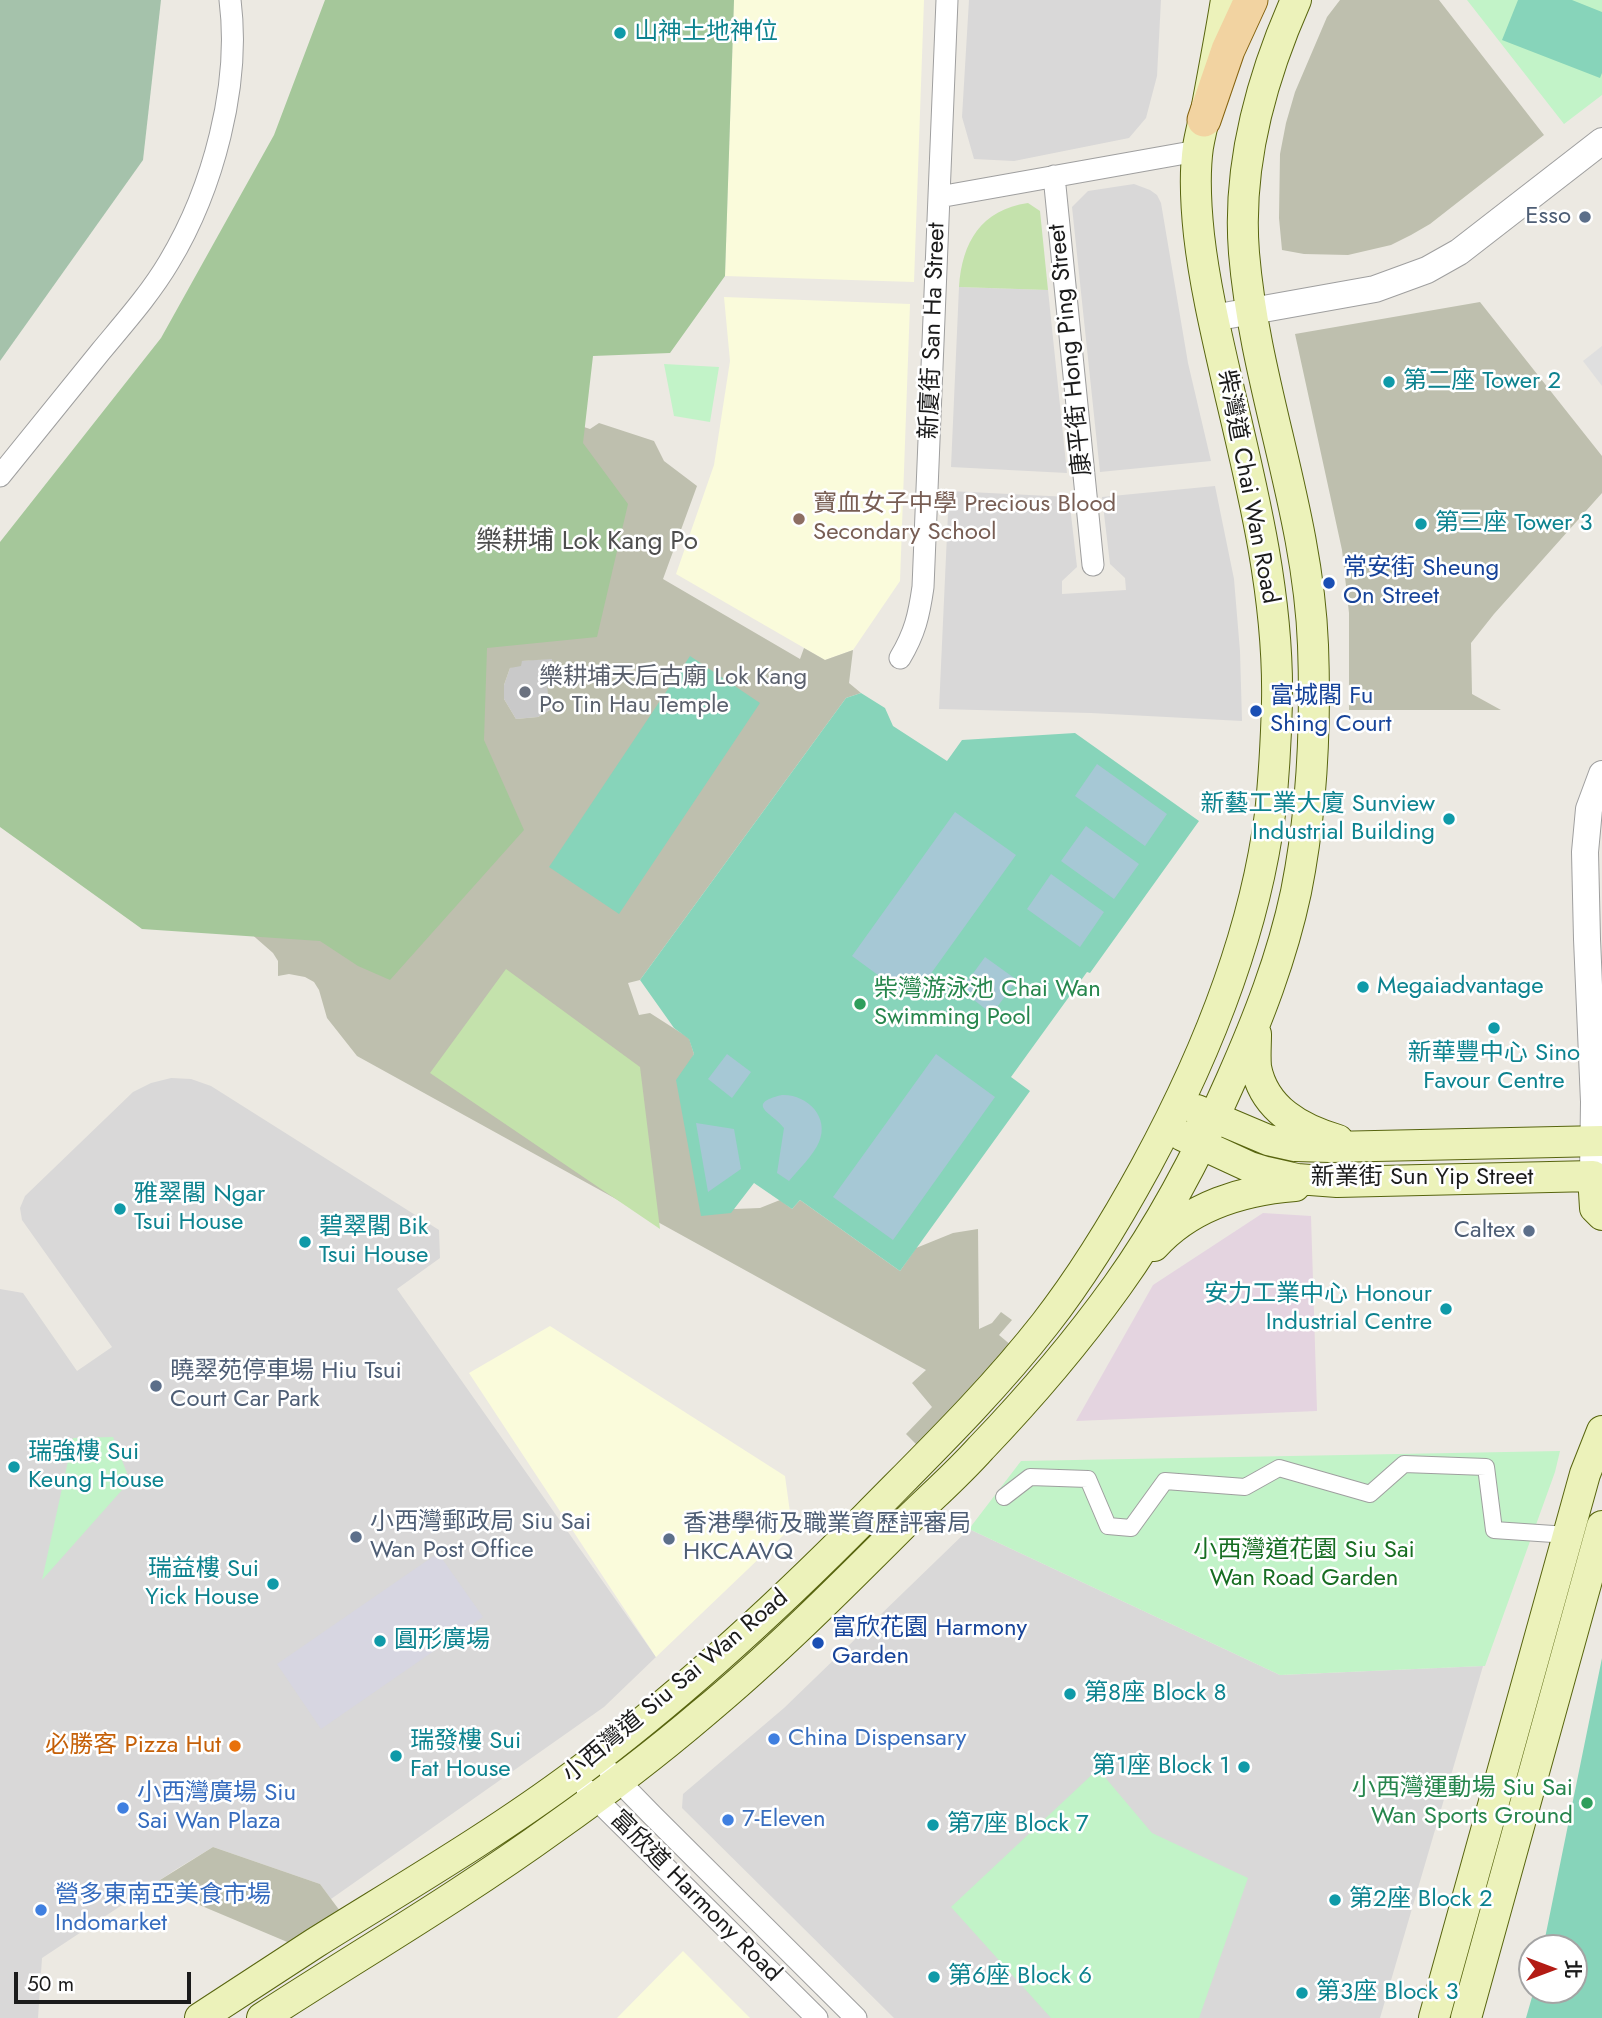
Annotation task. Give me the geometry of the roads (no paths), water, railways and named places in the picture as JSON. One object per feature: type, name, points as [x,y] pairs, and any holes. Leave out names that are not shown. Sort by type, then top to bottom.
[{"type":"main road","name":"柴灣道 Chai Wan Road","points":[[1174,1116],[1214,1023],[1250,909],[1270,815],[1275,759],[1277,675],[1265,555],[1254,495],[1213,318],[1199,233],[1196,190],[1201,135],[1227,0]]},
{"type":"main road","points":[[1201,135],[1228,50],[1251,0]]},
{"type":"main road","name":"柴灣道 Chai Wan Road","points":[[1215,1117],[1256,1023],[1285,939],[1297,888],[1311,767],[1314,700],[1311,606],[1293,500],[1251,312],[1244,249],[1243,200],[1248,151],[1266,77],[1296,0]]},
{"type":"main road","points":[[1256,1023],[1257,1068],[1265,1092],[1273,1104],[1314,1133],[1360,1147]]},
{"type":"main road","name":"新業街 Sun Yip Street","points":[[1174,1116],[1215,1117],[1268,1140],[1310,1147],[1597,1141]]},
{"type":"main road","name":"新業街 Sun Yip Street","points":[[1174,1116],[1202,1145],[1266,1172],[1297,1179],[1337,1182],[1598,1176]]},
{"type":"main road","name":"小西灣道 Siu Sai Wan Road","points":[[200,2018],[446,1861],[574,1775],[654,1713],[765,1616],[978,1404],[1047,1322],[1118,1218],[1174,1116]]},
{"type":"main road","name":"小西灣道 Siu Sai Wan Road","points":[[262,2018],[503,1864],[699,1717],[775,1650],[978,1452],[1038,1384],[1114,1290],[1147,1243],[1171,1203],[1215,1117]]},
{"type":"main road","points":[[1598,1176],[1595,1208],[1602,1215]]},
{"type":"main road","points":[[1114,1290],[1161,1238],[1188,1217],[1245,1193],[1337,1182]]},
{"type":"main road","points":[[1434,2018],[1585,1474],[1602,1431]]},
{"type":"main road","points":[[1466,2018],[1602,1527]]},
{"type":"street","points":[[0,475],[141,302],[172,258],[205,188],[224,119],[232,44],[230,0]]},
{"type":"street","name":"新廈街 San Ha Street","points":[[900,658],[913,636],[923,587],[947,0]]},
{"type":"street","points":[[939,197],[1054,176],[1201,135]]},
{"type":"street","points":[[1213,318],[1376,289],[1427,270],[1459,252],[1602,141]]},
{"type":"street","name":"康平街 Hong Ping Street","points":[[1054,176],[1093,565]]},
{"type":"street","points":[[1598,1176],[1585,852],[1589,809],[1602,774]]},
{"type":"street","points":[[1004,1497],[1030,1477],[1088,1479],[1108,1526],[1131,1528],[1165,1481],[1245,1487],[1279,1468],[1370,1494],[1404,1464],[1486,1466],[1494,1530],[1568,1535]]},
{"type":"street","name":"富欣道 Harmony Road","points":[[598,1757],[856,2018]]},
{"type":"street","name":"富欣道 Harmony Road","points":[[574,1775],[594,1798],[817,2018]]},
{"type":"water","points":[[1097,764],[1167,814],[1145,846],[1075,796]]},
{"type":"water","points":[[955,812],[1016,855],[912,1000],[852,956]]},
{"type":"water","points":[[1086,826],[1139,864],[1114,899],[1061,861]]},
{"type":"water","points":[[1051,874],[1104,912],[1080,947],[1027,909]]},
{"type":"water","points":[[985,957],[1017,980],[992,1014],[961,990]]},
{"type":"water","points":[[727,1054],[751,1072],[732,1098],[708,1079]]},
{"type":"water","points":[[936,1054],[995,1097],[893,1240],[833,1197]]},
{"type":"water","points":[[782,1095],[800,1098],[808,1103],[819,1116],[822,1133],[810,1157],[789,1181],[777,1173],[784,1128],[763,1106],[770,1098]]},
{"type":"water","points":[[696,1123],[734,1129],[741,1169],[708,1192]]},
{"type":"place","name":"山神土地神位","points":[[620,33]]},
{"type":"place","name":"Esso","points":[[1585,217]]},
{"type":"place","name":"第二座 Tower 2","points":[[1389,382]]},
{"type":"place","name":"寶血女子中學 Precious Blood Secondary School","points":[[799,519]]},
{"type":"place","name":"第三座 Tower 3","points":[[1421,524]]},
{"type":"place","name":"常安街 Sheung On Street","points":[[1329,583]]},
{"type":"place","name":"樂耕埔天后古廟 Lok Kang Po Tin Hau Temple","points":[[525,692]]},
{"type":"place","name":"富城閣 Fu Shing Court","points":[[1256,711]]},
{"type":"place","name":"新藝工業大廈 Sunview Industrial Building","points":[[1449,819]]},
{"type":"place","name":"Megaiadvantage","points":[[1363,987]]},
{"type":"place","name":"柴灣游泳池 Chai Wan Swimming Pool","points":[[860,1004]]},
{"type":"place","name":"新華豐中心 Sino Favour Centre","points":[[1494,1028]]},
{"type":"place","name":"雅翠閣 Ngar Tsui House","points":[[120,1209]]},
{"type":"place","name":"Caltex","points":[[1529,1231]]},
{"type":"place","name":"碧翠閣 Bik Tsui House","points":[[305,1242]]},
{"type":"place","name":"安力工業中心 Honour Industrial Centre","points":[[1446,1309]]},
{"type":"place","name":"曉翠苑停車場 Hiu Tsui Court Car Park","points":[[156,1386]]},
{"type":"place","name":"瑞強樓 Sui Keung House","points":[[14,1467]]},
{"type":"place","name":"小西灣郵政局 Siu Sai Wan Post Office","points":[[356,1537]]},
{"type":"place","name":"香港學術及職業資歷評審局 HKCAAVQ","points":[[669,1539]]},
{"type":"place","name":"瑞益樓 Sui Yick House","points":[[273,1584]]},
{"type":"place","name":"圓形廣場","points":[[380,1641]]},
{"type":"place","name":"富欣花園 Harmony Garden","points":[[818,1643]]},
{"type":"place","name":"第8座 Block 8","points":[[1070,1694]]},
{"type":"place","name":"China Dispensary","points":[[774,1739]]},
{"type":"place","name":"必勝客 Pizza Hut","points":[[235,1746]]},
{"type":"place","name":"瑞發樓 Sui Fat House","points":[[396,1756]]},
{"type":"place","name":"第1座 Block 1","points":[[1244,1767]]},
{"type":"place","name":"小西灣運動場 Siu Sai Wan Sports Ground","points":[[1587,1803]]},
{"type":"place","name":"小西灣廣場 Siu Sai Wan Plaza","points":[[123,1808]]},
{"type":"place","name":"7-Eleven","points":[[728,1820]]},
{"type":"place","name":"第7座 Block 7","points":[[933,1825]]},
{"type":"place","name":"第2座 Block 2","points":[[1335,1900]]},
{"type":"place","name":"營多東南亞美食市場 Indomarket","points":[[41,1910]]},
{"type":"place","name":"第6座 Block 6","points":[[934,1977]]},
{"type":"place","name":"第3座 Block 3","points":[[1302,1993]]},
{"type":"district","name":"樂耕埔 Lok Kang Po","points":[[587,543]]},
{"type":"park label","name":"小西灣道花園 Siu Sai Wan Road Garden","points":[[1304,1565]]}]
